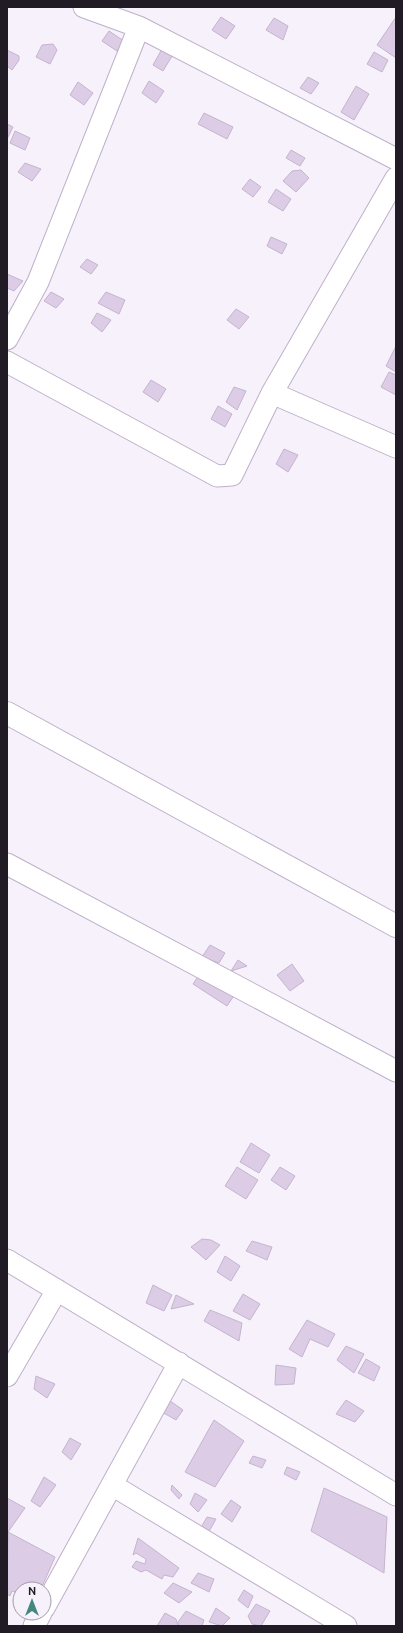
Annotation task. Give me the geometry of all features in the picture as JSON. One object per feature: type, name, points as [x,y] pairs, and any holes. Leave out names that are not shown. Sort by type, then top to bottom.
[{"type":"street","points":[[84,7],[139,27],[396,159]]},
{"type":"street","points":[[7,339],[38,282],[139,27]]},
{"type":"street","points":[[7,362],[217,476],[232,475],[272,393],[396,178]]},
{"type":"street","points":[[272,393],[396,447]]},
{"type":"street","points":[[7,713],[396,926]]},
{"type":"street","points":[[7,864],[396,1071]]},
{"type":"street","points":[[7,1260],[396,1494]]},
{"type":"street","points":[[7,1376],[57,1290]]},
{"type":"street","points":[[52,1594],[179,1363]]},
{"type":"street","points":[[112,1485],[346,1626]]},
{"type":"building","points":[[221,17],[235,26],[226,39],[212,30]]},
{"type":"building","points":[[396,17],[396,58],[377,45]]},
{"type":"building","points":[[274,18],[288,26],[283,40],[266,30]]},
{"type":"building","points":[[109,31],[124,41],[117,51],[102,41]]},
{"type":"building","points":[[53,44],[57,50],[50,64],[36,57],[42,45]]},
{"type":"building","points":[[163,47],[174,53],[163,71],[153,65]]},
{"type":"building","points":[[7,50],[19,56],[19,60],[12,70],[7,66]]},
{"type":"building","points":[[374,52],[388,60],[382,72],[367,64]]},
{"type":"building","points":[[308,77],[319,83],[311,94],[300,88]]},
{"type":"building","points":[[149,81],[164,91],[156,103],[142,93]]},
{"type":"building","points":[[78,82],[93,93],[84,105],[70,95]]},
{"type":"building","points":[[356,86],[369,94],[354,120],[341,112]]},
{"type":"building","points":[[204,113],[233,127],[227,139],[198,124]]},
{"type":"building","points":[[7,124],[13,127],[7,139]]},
{"type":"building","points":[[15,131],[30,138],[25,150],[10,143]]},
{"type":"building","points":[[291,150],[305,158],[300,166],[286,158]]},
{"type":"building","points":[[25,163],[41,169],[32,181],[18,172]]},
{"type":"building","points":[[301,170],[309,178],[296,192],[283,181],[292,171]]},
{"type":"building","points":[[250,179],[261,187],[253,197],[242,189]]},
{"type":"building","points":[[276,189],[291,199],[283,211],[268,202]]},
{"type":"building","points":[[271,237],[287,244],[282,254],[267,246]]},
{"type":"building","points":[[87,259],[98,265],[91,274],[80,267]]},
{"type":"building","points":[[7,274],[23,281],[14,291],[7,288]]},
{"type":"building","points":[[51,292],[64,299],[56,308],[44,301]]},
{"type":"building","points":[[106,292],[125,300],[119,314],[98,303]]},
{"type":"building","points":[[236,309],[249,317],[239,329],[227,320]]},
{"type":"building","points":[[97,313],[111,320],[102,332],[91,323]]},
{"type":"building","points":[[396,346],[396,372],[386,366]]},
{"type":"building","points":[[389,372],[396,375],[396,395],[381,387]]},
{"type":"building","points":[[151,380],[166,389],[158,402],[143,392]]},
{"type":"building","points":[[234,387],[246,391],[237,410],[226,402]]},
{"type":"building","points":[[218,406],[232,414],[225,427],[211,419]]},
{"type":"building","points":[[284,449],[298,455],[288,472],[276,464]]},
{"type":"building","points":[[210,945],[225,953],[219,963],[202,957]]},
{"type":"building","points":[[238,960],[247,966],[231,971]]},
{"type":"building","points":[[292,964],[304,981],[290,991],[277,975]]},
{"type":"building","points":[[203,969],[237,991],[227,1006],[193,984]]},
{"type":"building","points":[[251,1143],[270,1155],[259,1173],[240,1162]]},
{"type":"building","points":[[237,1167],[258,1180],[246,1199],[225,1186]]},
{"type":"building","points":[[280,1167],[295,1176],[286,1190],[271,1180]]},
{"type":"building","points":[[202,1239],[211,1240],[220,1245],[206,1260],[191,1247]]},
{"type":"building","points":[[252,1241],[272,1247],[267,1260],[246,1251]]},
{"type":"building","points":[[225,1256],[240,1266],[231,1281],[217,1272]]},
{"type":"building","points":[[153,1285],[172,1295],[164,1311],[146,1303]]},
{"type":"building","points":[[243,1294],[260,1304],[250,1320],[233,1311]]},
{"type":"building","points":[[176,1295],[194,1304],[171,1309]]},
{"type":"building","points":[[210,1310],[242,1323],[239,1341],[204,1321]]},
{"type":"building","points":[[307,1320],[335,1334],[328,1347],[310,1339],[302,1357],[289,1349]]},
{"type":"building","points":[[346,1346],[364,1354],[354,1373],[337,1360]]},
{"type":"building","points":[[366,1359],[380,1367],[374,1381],[358,1373]]},
{"type":"building","points":[[276,1365],[296,1368],[294,1384],[275,1385]]},
{"type":"building","points":[[36,1376],[55,1384],[47,1398],[34,1389]]},
{"type":"building","points":[[166,1398],[183,1410],[176,1420],[162,1412]]},
{"type":"building","points":[[346,1400],[364,1411],[355,1422],[336,1414]]},
{"type":"building","points":[[214,1420],[244,1441],[215,1487],[185,1472]]},
{"type":"building","points":[[70,1438],[81,1444],[71,1460],[62,1452]]},
{"type":"building","points":[[253,1456],[266,1460],[262,1468],[249,1463]]},
{"type":"building","points":[[287,1467],[300,1472],[296,1480],[284,1474]]},
{"type":"building","points":[[44,1477],[56,1485],[40,1507],[31,1501]]},
{"type":"building","points":[[172,1485],[182,1495],[179,1499],[171,1490]]},
{"type":"building","points":[[324,1488],[387,1517],[384,1573],[311,1531]]},
{"type":"building","points":[[195,1493],[207,1500],[198,1512],[190,1504]]},
{"type":"building","points":[[7,1498],[25,1508],[8,1532],[7,1532]]},
{"type":"building","points":[[231,1500],[241,1507],[232,1522],[221,1514]]},
{"type":"building","points":[[207,1517],[216,1519],[207,1535],[199,1531]]},
{"type":"building","points":[[8,1532],[55,1557],[44,1581],[12,1581],[12,1591],[10,1596],[7,1594]]},
{"type":"building","points":[[138,1538],[179,1568],[173,1577],[164,1575],[162,1579],[146,1570],[141,1572],[132,1567],[136,1561],[145,1564],[146,1559],[136,1553],[133,1555]]},
{"type":"building","points":[[198,1573],[214,1579],[209,1592],[191,1583]]},
{"type":"building","points":[[173,1583],[192,1592],[179,1603],[164,1593]]},
{"type":"building","points":[[244,1590],[253,1596],[248,1608],[238,1600]]},
{"type":"building","points":[[256,1604],[270,1611],[261,1626],[252,1624],[248,1616]]},
{"type":"building","points":[[216,1608],[230,1618],[222,1626],[209,1622]]},
{"type":"building","points":[[186,1611],[204,1620],[202,1626],[178,1626],[178,1622]]},
{"type":"building","points":[[165,1613],[176,1619],[178,1626],[157,1626]]}]
